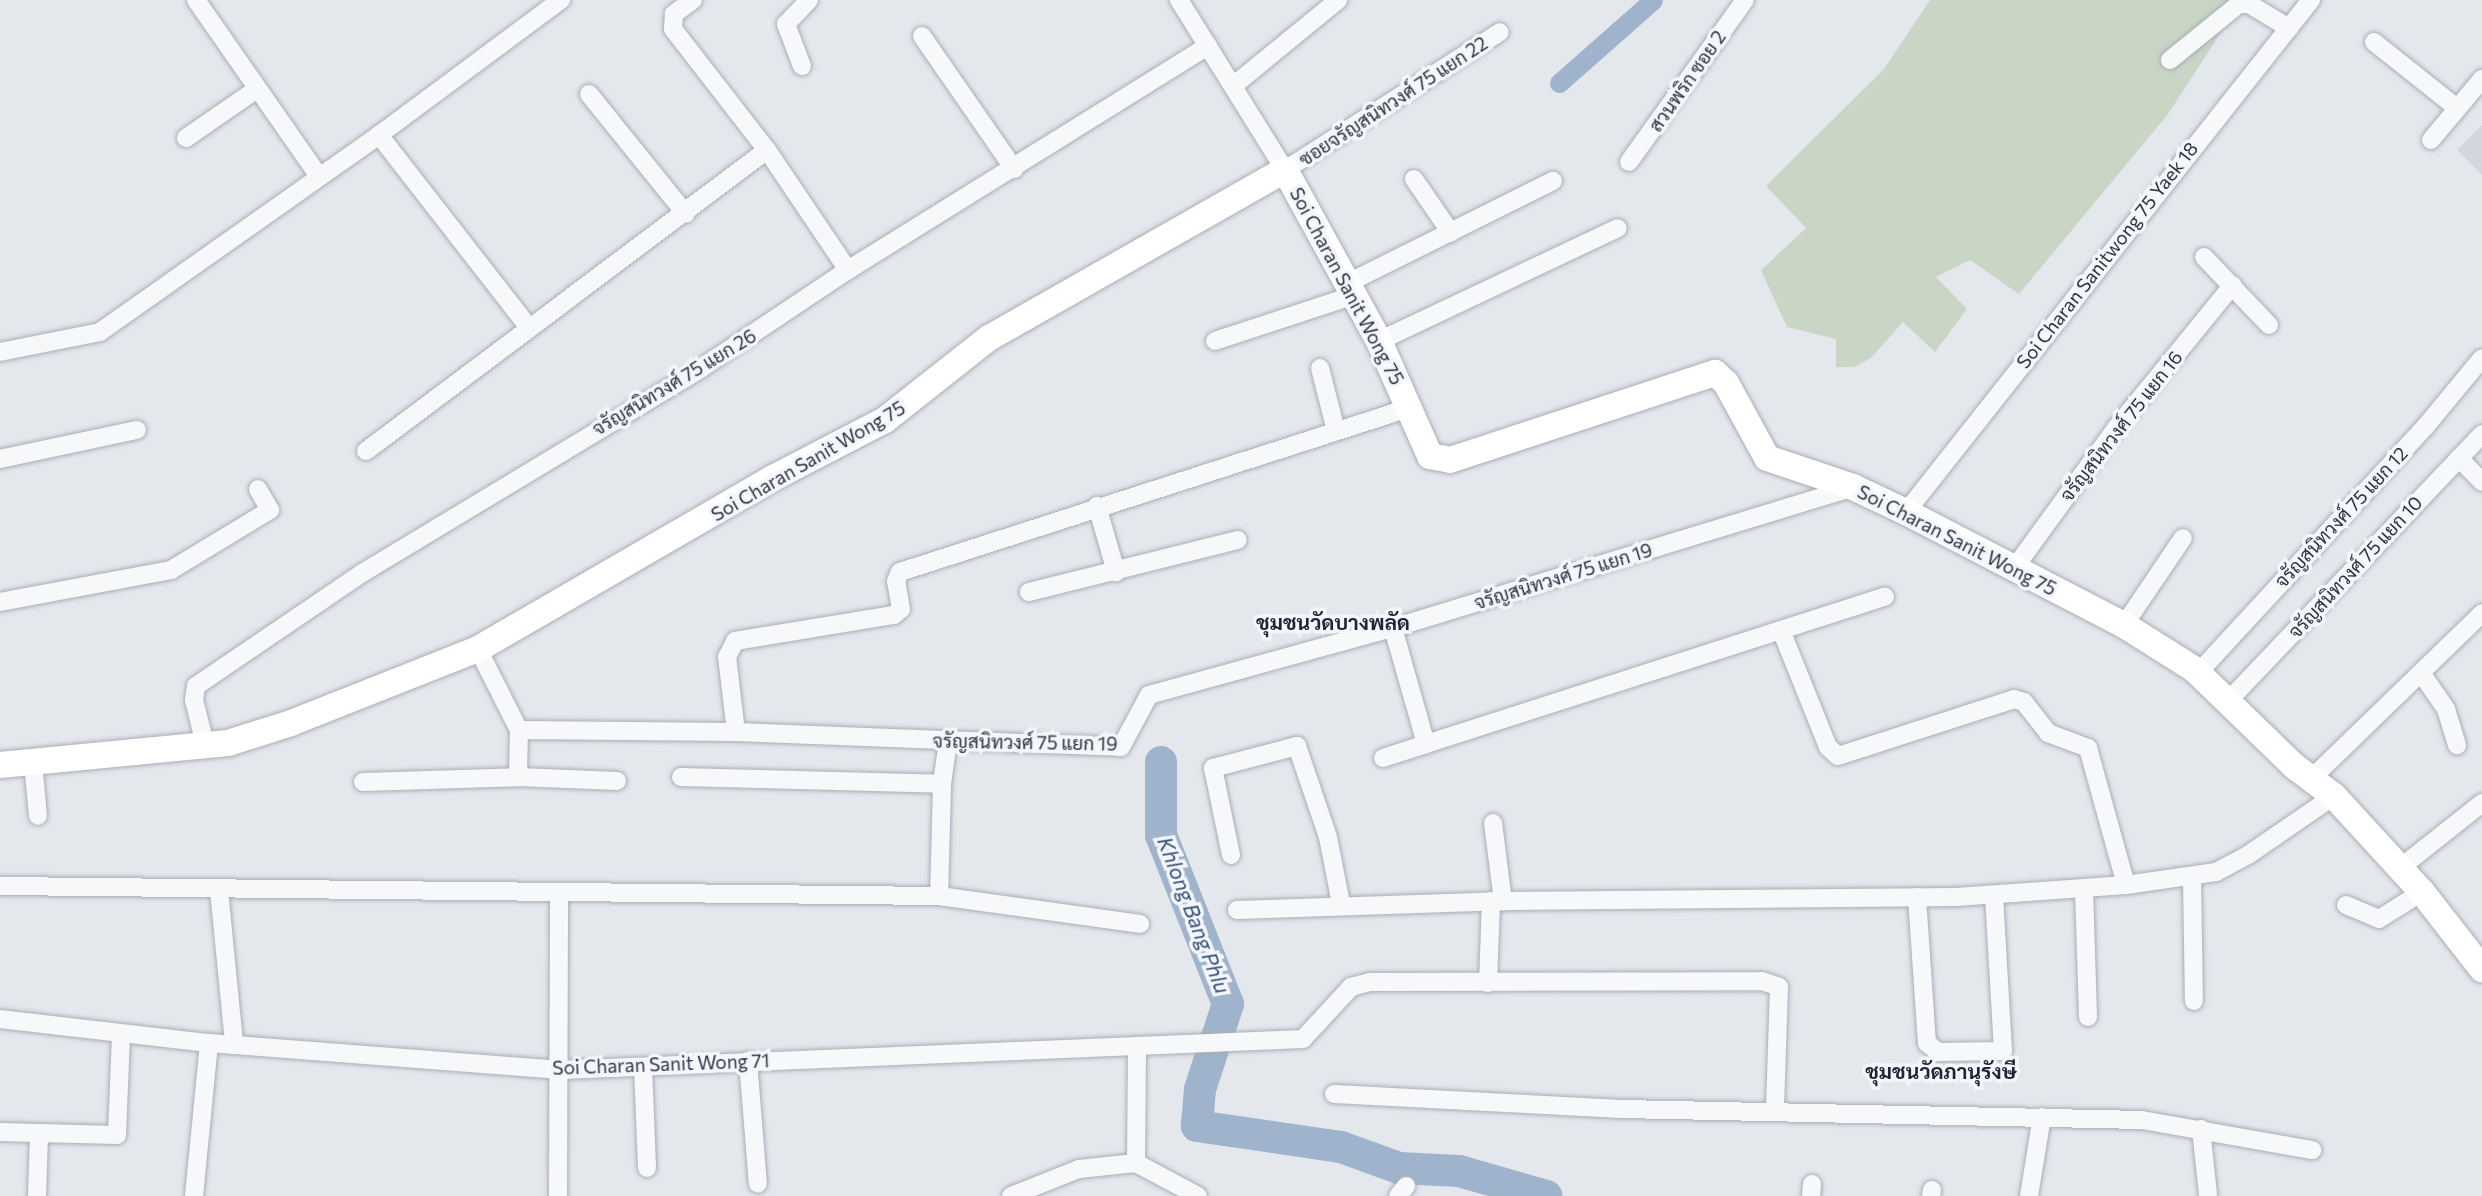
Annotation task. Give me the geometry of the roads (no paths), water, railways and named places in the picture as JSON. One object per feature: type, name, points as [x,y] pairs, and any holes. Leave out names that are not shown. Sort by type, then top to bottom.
[{"type":"street","points":[[196,0],[319,176]]},
{"type":"street","points":[[0,352],[100,332],[379,135],[561,0]]},
{"type":"street","points":[[693,0],[674,14],[673,29],[767,150],[848,270]]},
{"type":"street","points":[[802,66],[786,24],[809,0]]},
{"type":"street","points":[[1179,0],[1285,170]]},
{"type":"street","points":[[1233,86],[1338,0]]},
{"type":"street","name":"สวนพริก ซอย 2","points":[[1629,162],[1745,0]]},
{"type":"street","name":"Soi Charan Sanitwong 75 Yaek 18","points":[[1906,512],[2311,0]]},
{"type":"street","points":[[2170,60],[2239,4],[2249,4],[2289,27]]},
{"type":"street","name":"ซอยจรัญสนิทวงศ์ 75 แยก 22","points":[[1285,170],[1500,32]]},
{"type":"street","points":[[922,36],[1014,169]]},
{"type":"street","points":[[2374,41],[2457,108]]},
{"type":"street","name":"จรัญสนิทวงศ์ 75 แยก 26","points":[[206,748],[194,700],[196,686],[364,572],[700,369],[848,270],[1208,46]]},
{"type":"street","points":[[2431,140],[2482,79]]},
{"type":"street","points":[[186,138],[257,89]]},
{"type":"street","points":[[589,94],[685,214]]},
{"type":"street","points":[[379,135],[529,328]]},
{"type":"street","points":[[366,451],[767,150]]},
{"type":"street","name":"Soi Charan Sanit Wong 75","points":[[0,765],[206,748],[291,723],[478,649],[772,478],[885,420],[989,338],[1285,170],[1379,341],[1409,408],[1424,450],[1438,460],[1450,460],[1715,373],[1726,383],[1767,457],[1853,487],[1906,512],[2013,570],[2124,625],[2198,673],[2311,779],[2334,796],[2421,891],[2482,969]]},
{"type":"street","points":[[1414,178],[1451,233]]},
{"type":"street","points":[[1215,341],[1351,289],[1451,233],[1553,181]]},
{"type":"street","points":[[1379,341],[1618,228]]},
{"type":"street","points":[[2204,257],[2269,326]]},
{"type":"street","name":"จรัญสนิทวงศ์ 75 แยก 16","points":[[2013,570],[2117,427],[2233,285]]},
{"type":"street","name":"จรัญสนิทวงศ์ 75 แยก 12","points":[[2198,673],[2425,427],[2482,358]]},
{"type":"street","points":[[1320,369],[1336,431]]},
{"type":"street","points":[[736,732],[727,657],[735,641],[894,615],[901,609],[896,581],[900,572],[1097,506],[1409,408]]},
{"type":"street","points":[[0,459],[136,430]]},
{"type":"street","name":"จรัญสนิทวงศ์ 75 แยก 10","points":[[2229,700],[2482,434]]},
{"type":"street","points":[[2459,458],[2482,482]]},
{"type":"street","name":"จรัญสนิทวงศ์ 75 แยก 19","points":[[519,730],[736,732],[1121,747],[1149,695],[1394,628],[1853,487]]},
{"type":"street","points":[[0,602],[171,570],[270,510],[258,489]]},
{"type":"street","points":[[1097,506],[1116,572]]},
{"type":"street","points":[[2124,625],[2183,538]]},
{"type":"street","points":[[1029,593],[1238,540]]},
{"type":"street","points":[[1383,758],[1885,597]]},
{"type":"street","points":[[2311,779],[2482,613]]},
{"type":"street","points":[[1394,628],[1426,744]]},
{"type":"street","points":[[1781,630],[1828,747],[1838,756],[2014,699],[2024,702],[2048,733],[2083,744],[2091,755],[2126,885]]},
{"type":"street","points":[[478,649],[519,730],[518,777]]},
{"type":"street","points":[[2421,673],[2446,709],[2457,746]]},
{"type":"street","points":[[939,897],[942,784],[948,741]]},
{"type":"street","points":[[1231,855],[1213,768],[1297,746],[1328,837],[1341,904]]},
{"type":"street","points":[[33,763],[38,816]]},
{"type":"street","points":[[363,782],[518,777],[617,781]]},
{"type":"street","points":[[681,778],[942,784]]},
{"type":"street","points":[[1237,909],[1497,901],[1994,895],[2126,885],[2192,878],[2248,855],[2334,796]]},
{"type":"street","points":[[2400,868],[2482,803]]},
{"type":"street","points":[[1488,983],[1497,901],[1493,823]]},
{"type":"street","points":[[2192,878],[2194,1001]]},
{"type":"street","points":[[0,886],[939,897],[1140,924]]},
{"type":"street","points":[[2084,889],[2088,1017]]},
{"type":"street","points":[[219,890],[234,1044]]},
{"type":"street","points":[[558,1196],[561,1070],[559,891]]},
{"type":"street","points":[[2346,905],[2379,919],[2421,891]]},
{"type":"street","points":[[1917,897],[1927,1043],[1938,1052],[2003,1051],[1994,895]]},
{"type":"street","name":"Soi Charan Sanit Wong 71","points":[[0,1019],[209,1043],[561,1070],[1303,1039],[1350,987],[1360,983],[1774,982],[1779,987],[1775,1110]]},
{"type":"street","points":[[0,1132],[39,1136],[117,1135],[121,1034]]},
{"type":"street","points":[[194,1196],[209,1043]]},
{"type":"street","points":[[1136,1163],[1137,1046]]},
{"type":"street","points":[[748,1061],[758,1184]]},
{"type":"street","points":[[643,1067],[648,1168]]},
{"type":"street","points":[[1334,1094],[1622,1108],[2142,1120],[2312,1150]]},
{"type":"street","points":[[2029,1196],[2042,1117]]},
{"type":"street","points":[[2202,1129],[2208,1195]]},
{"type":"street","points":[[37,1196],[39,1136]]},
{"type":"street","points":[[1011,1196],[1079,1169],[1136,1163],[1198,1196]]},
{"type":"waterway","points":[[1559,83],[1653,0]]},
{"type":"waterway","name":"Khlong Bang Phlu","points":[[1161,762],[1161,835],[1228,1004],[1200,1089],[1197,1126],[1341,1147],[1399,1168],[1459,1171],[1547,1196]]},
{"type":"district","name":"ชุมชนวัดบางพลัด","points":[[1333,622]]},
{"type":"district","name":"ชุมชนวัดภานุรังษี","points":[[1941,1071]]}]
